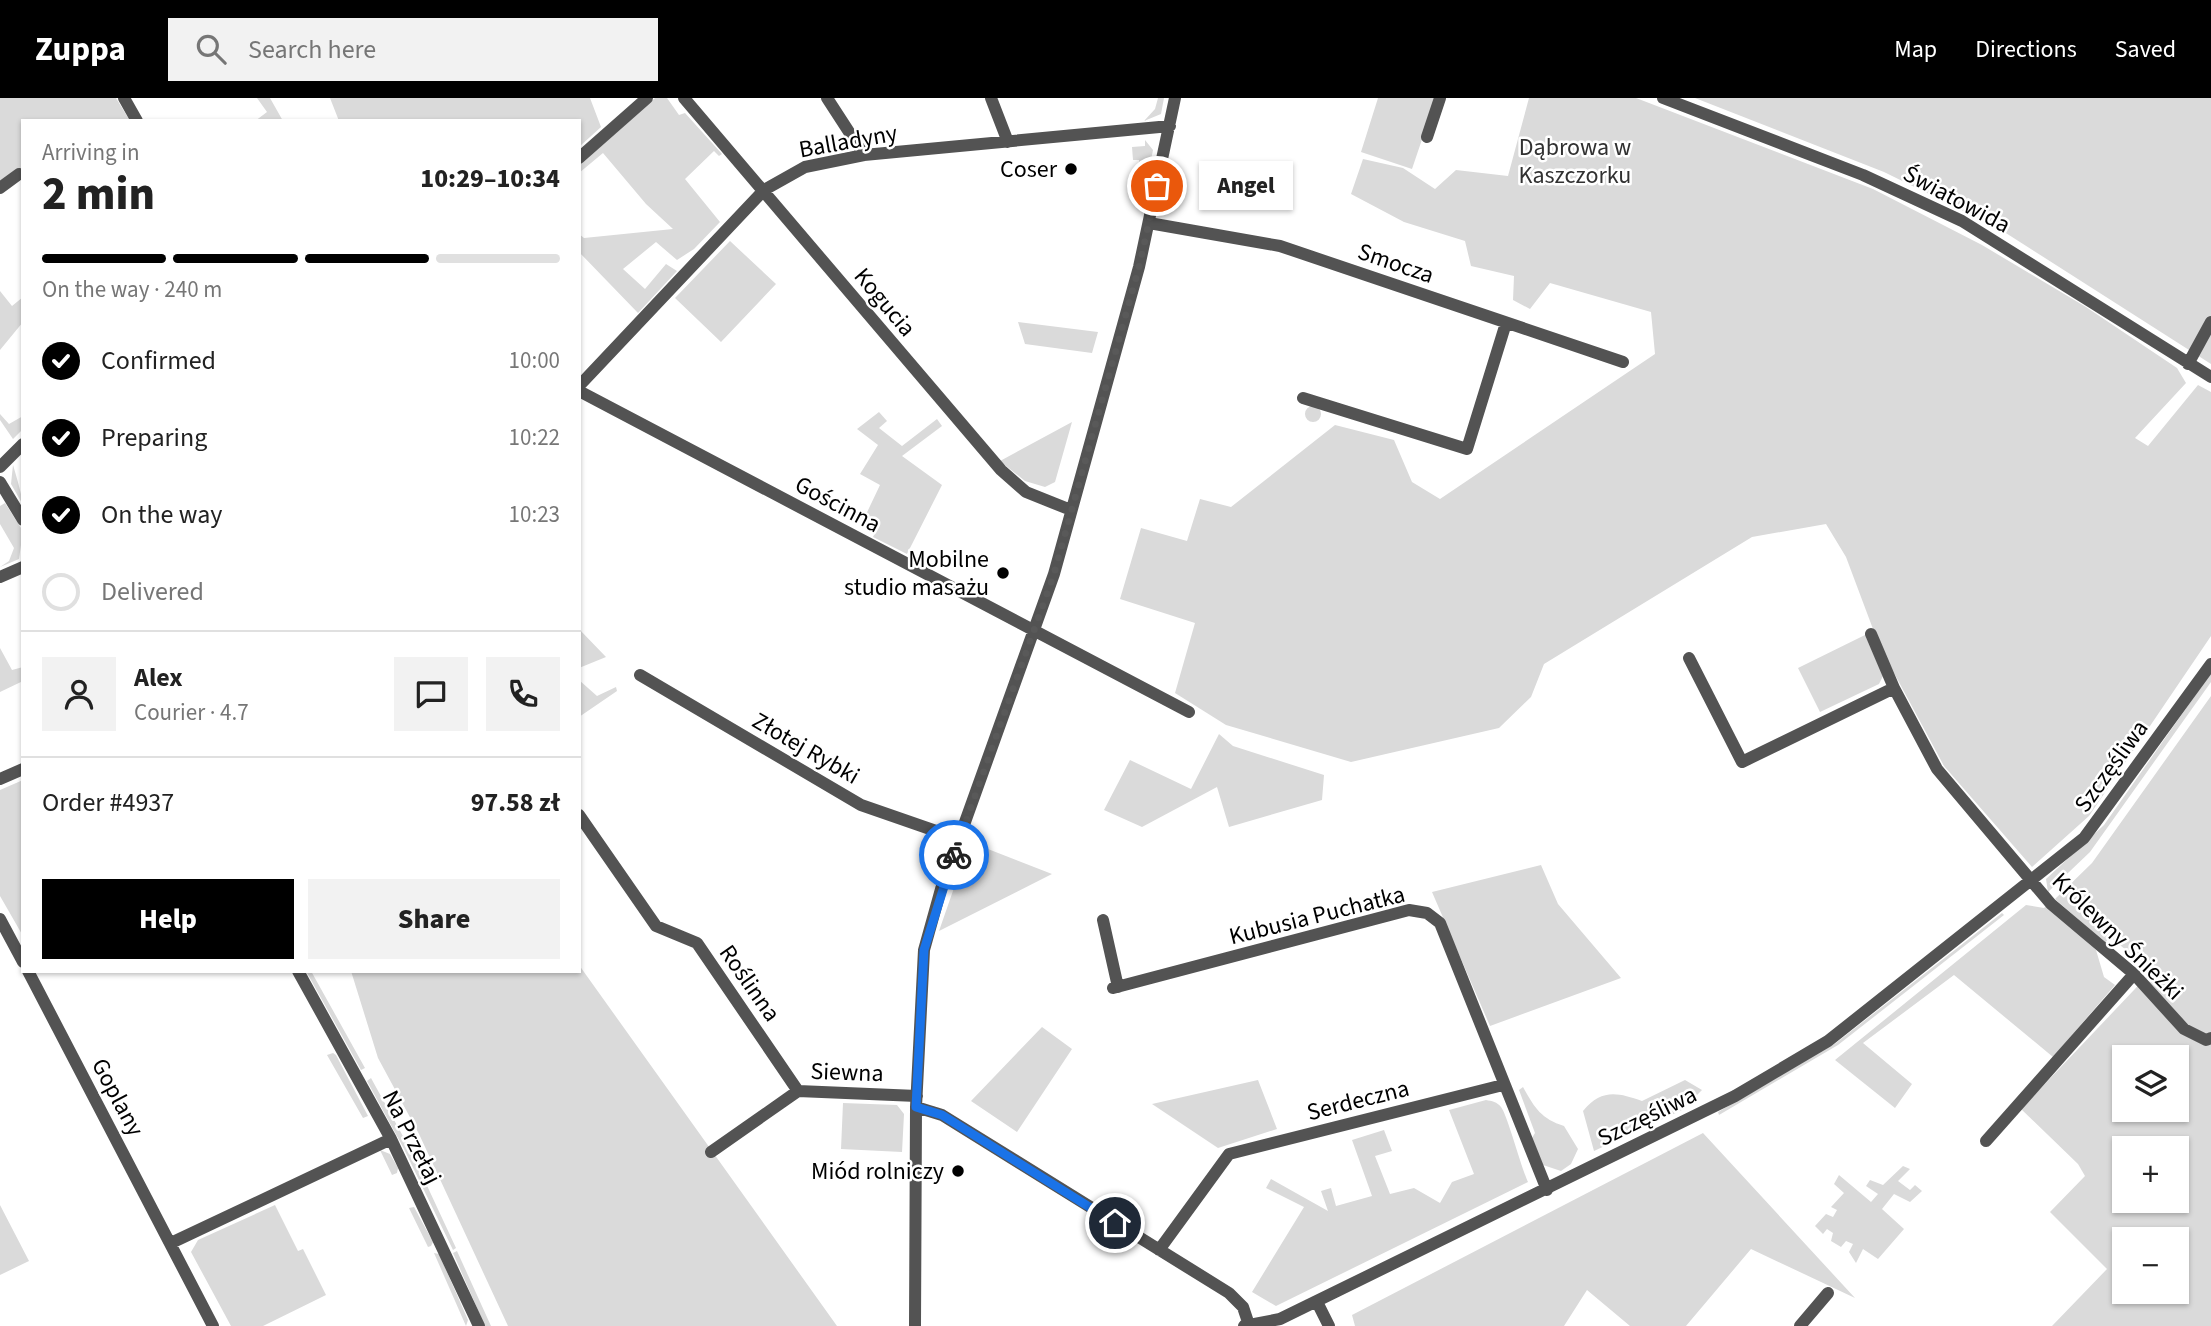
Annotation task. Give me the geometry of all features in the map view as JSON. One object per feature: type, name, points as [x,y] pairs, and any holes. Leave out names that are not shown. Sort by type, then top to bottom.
[{"type":"street","points":[[124,98],[136,119]]},
{"type":"street","points":[[581,156],[647,98]]},
{"type":"street","name":"Kogucia","points":[[684,98],[1001,470],[1031,494],[1071,510]]},
{"type":"street","points":[[827,98],[864,155]]},
{"type":"street","points":[[991,98],[1008,142]]},
{"type":"street","points":[[915,1326],[916,1101],[924,950],[959,839],[1034,631],[1071,510],[1149,223],[1175,98]]},
{"type":"street","points":[[1427,137],[1440,98]]},
{"type":"street","name":"Światowida","points":[[1663,98],[1863,175],[1962,221],[2211,377]]},
{"type":"street","name":"Balladyny","points":[[581,386],[764,190],[805,167],[864,155],[1170,126]]},
{"type":"street","points":[[0,188],[19,174]]},
{"type":"street","name":"Smocza","points":[[1149,223],[1280,246],[1623,362]]},
{"type":"street","points":[[2188,364],[2211,322]]},
{"type":"street","points":[[1303,398],[1467,449],[1506,323]]},
{"type":"street","name":"Gościnna","points":[[581,389],[1189,712]]},
{"type":"street","points":[[0,467],[21,446]]},
{"type":"street","points":[[0,482],[21,517]]},
{"type":"street","points":[[0,577],[21,568]]},
{"type":"street","points":[[1871,634],[1894,688],[1937,769],[2032,881]]},
{"type":"street","points":[[1689,658],[1737,764],[1894,688]]},
{"type":"street","name":"Szczęśliwa","points":[[1247,1326],[1280,1319],[1547,1190],[1735,1096],[1828,1041],[2032,881],[2090,831],[2211,664]]},
{"type":"street","name":"Złotej Rybki","points":[[640,675],[861,804],[959,839]]},
{"type":"street","points":[[0,779],[21,770]]},
{"type":"street","name":"Roślinna","points":[[581,818],[656,926],[697,943],[798,1091]]},
{"type":"street","name":"Królewny Śnieżki","points":[[2032,881],[2051,904],[2134,974],[2184,1029],[2206,1040],[2211,1038]]},
{"type":"street","name":"Kubusia Puchatka","points":[[1103,919],[1116,988],[1409,910],[1431,915],[1440,923],[1503,1085]]},
{"type":"street","points":[[0,919],[21,958]]},
{"type":"street","name":"Goplany","points":[[29,973],[213,1326]]},
{"type":"street","name":"Na Przełaj","points":[[299,973],[391,1139],[478,1326]]},
{"type":"street","points":[[1986,1142],[2134,974]]},
{"type":"street","points":[[1503,1085],[1547,1190]]},
{"type":"street","name":"Serdeczna","points":[[1159,1250],[1229,1154],[1503,1085]]},
{"type":"street","name":"Siewna","points":[[711,1152],[798,1091],[916,1101],[1236,1298],[1243,1307],[1247,1326]]},
{"type":"street","points":[[171,1243],[391,1139]]},
{"type":"street","points":[[1800,1326],[1828,1293]]},
{"type":"street","points":[[1317,1302],[1329,1326]]},
{"type":"green space","points":[[0,98],[116,98],[129,119],[21,119],[21,179],[0,185]]},
{"type":"green space","points":[[257,98],[270,98],[282,119],[258,119],[267,112]]},
{"type":"green space","points":[[330,98],[590,98],[601,127],[581,145],[581,119],[338,119]]},
{"type":"green space","points":[[655,98],[667,98],[679,115],[685,113],[722,154],[719,156],[714,151],[685,179],[720,222],[694,249],[677,260],[656,242],[623,269],[645,289],[666,264],[677,271],[638,313],[581,254],[581,236],[584,238],[673,229],[646,204],[603,153],[581,171],[581,164]]},
{"type":"green space","points":[[1158,98],[1164,98],[1161,114],[1144,121],[1155,109]]},
{"type":"green space","points":[[1378,98],[1436,98],[1412,169],[1361,152]]},
{"type":"green space","name":"Dąbrowa w Kaszczorku","points":[[1529,98],[1636,98],[1873,189],[1982,245],[2086,307],[2177,368],[2186,383],[2135,438],[2148,446],[2198,385],[2211,392],[2211,636],[2089,816],[2032,867],[1944,766],[1879,645],[1846,557],[1826,524],[1752,537],[1544,664],[1531,697],[1499,728],[1351,762],[1226,725],[1175,693],[1195,623],[1120,599],[1141,528],[1187,541],[1200,499],[1231,507],[1335,425],[1394,440],[1412,482],[1440,499],[1655,354],[1651,312],[1550,283],[1530,309],[1513,300],[1514,276],[1471,266],[1465,241],[1404,222],[1351,194],[1363,159],[1403,168],[1435,189],[1456,170],[1508,176]]},
{"type":"green space","points":[[1695,98],[2211,98],[2211,364],[1998,228],[1884,172]]},
{"type":"green space","points":[[1145,140],[1153,150],[1147,180],[1140,181],[1139,160],[1133,160],[1132,147],[1145,146]]},
{"type":"green space","points":[[730,241],[776,284],[721,342],[675,298]]},
{"type":"green space","points":[[0,291],[12,306],[21,299],[21,324],[0,350]]},
{"type":"green space","points":[[1018,322],[1098,332],[1092,353],[1025,344]]},
{"type":"green space","points":[[1310,406],[1316,406],[1321,414],[1319,420],[1310,422],[1305,417],[1305,411]]},
{"type":"green space","points":[[879,412],[887,421],[879,428],[902,446],[937,419],[942,426],[902,456],[942,485],[907,554],[873,537],[875,533],[861,525],[880,485],[860,474],[878,445],[857,429]]},
{"type":"green space","points":[[0,414],[9,424],[21,417],[21,431],[13,439],[0,420]]},
{"type":"green space","points":[[1072,422],[1055,482],[1045,487],[1025,481],[1000,461]]},
{"type":"green space","points":[[13,465],[21,502],[11,484]]},
{"type":"green space","points":[[5,503],[21,528],[21,545],[19,559],[0,567],[9,561],[14,548],[0,524],[0,506]]},
{"type":"green space","points":[[581,631],[606,657],[581,667]]},
{"type":"green space","points":[[1865,635],[1883,676],[1879,684],[1820,712],[1798,668]]},
{"type":"green space","points":[[0,648],[12,670],[21,668],[21,682],[0,692]]},
{"type":"green space","points":[[2211,673],[2211,682],[2090,852],[2048,892],[2046,879],[2104,825]]},
{"type":"green space","points":[[581,682],[597,696],[616,687],[617,691],[581,716]]},
{"type":"green space","points":[[2211,696],[2211,1326],[2052,1326],[2107,1269],[2050,1212],[2085,1176],[2078,1164],[2021,1109],[2152,971],[2110,937],[2105,943],[2055,899],[2092,863]]},
{"type":"green space","points":[[1219,734],[1233,746],[1324,775],[1322,800],[1229,827],[1217,787],[1142,827],[1104,810],[1130,760],[1191,789]]},
{"type":"green space","points":[[21,781],[21,933],[0,896],[0,790]]},
{"type":"green space","points":[[970,842],[1052,874],[939,931]]},
{"type":"green space","points":[[1541,865],[1558,904],[1621,978],[1490,1026],[1432,892]]},
{"type":"green space","points":[[2026,905],[2044,908],[2047,905],[2096,950],[2104,977],[2115,985],[2053,1057],[1954,975],[1863,1043],[1912,1084],[1895,1108],[1835,1060]]},
{"type":"green space","points":[[2002,913],[2004,915],[1838,1045],[1719,1115],[1718,1112],[1836,1043]]},
{"type":"green space","points":[[581,968],[837,1326],[508,1326],[419,1134],[378,1058],[352,973],[581,973]]},
{"type":"green space","points":[[307,973],[312,973],[365,1068],[361,1070]]},
{"type":"green space","points":[[1042,1027],[1072,1049],[1017,1132],[971,1101]]},
{"type":"green space","points":[[333,1053],[368,1116],[363,1118],[327,1055]]},
{"type":"green space","points":[[371,1078],[410,1149],[456,1248],[453,1250],[404,1149],[367,1081]]},
{"type":"green space","points":[[1258,1080],[1277,1129],[1218,1148],[1152,1104]]},
{"type":"green space","points":[[1685,1080],[1702,1090],[1682,1110],[1594,1151],[1583,1111],[1596,1099],[1617,1094],[1642,1101]]},
{"type":"green space","points":[[1523,1087],[1539,1111],[1549,1120],[1564,1126],[1578,1149],[1571,1164],[1561,1171],[1543,1165],[1532,1138],[1535,1133],[1519,1090]]},
{"type":"green space","points":[[1486,1100],[1498,1104],[1504,1112],[1528,1182],[1276,1306],[1252,1292],[1304,1207],[1266,1188],[1271,1179],[1328,1211],[1321,1191],[1331,1188],[1336,1206],[1372,1196],[1352,1140],[1384,1130],[1392,1151],[1375,1156],[1390,1194],[1414,1188],[1440,1203],[1452,1182],[1474,1174],[1449,1110]]},
{"type":"green space","points":[[843,1103],[897,1105],[904,1114],[902,1152],[841,1149]]},
{"type":"green space","points":[[1703,1133],[1855,1298],[1751,1249],[1686,1326],[1630,1326],[1587,1290],[1564,1326],[1355,1326],[1352,1315]]},
{"type":"green space","points":[[380,1150],[390,1154],[398,1168],[397,1173],[392,1175]]},
{"type":"green space","points":[[1903,1166],[1910,1169],[1898,1181],[1910,1190],[1915,1185],[1922,1191],[1910,1202],[1894,1194],[1882,1209],[1904,1229],[1878,1259],[1863,1249],[1856,1263],[1849,1252],[1853,1244],[1846,1241],[1841,1247],[1831,1241],[1833,1233],[1827,1229],[1823,1234],[1815,1226],[1826,1214],[1833,1217],[1837,1210],[1831,1207],[1844,1193],[1834,1184],[1839,1175],[1871,1202],[1878,1194],[1866,1186],[1870,1180],[1883,1185]]},
{"type":"green space","points":[[0,1205],[29,1261],[0,1275]]},
{"type":"green space","points":[[275,1205],[298,1251],[303,1249],[326,1295],[263,1326],[231,1326],[191,1252],[198,1240]]},
{"type":"green space","points":[[414,1207],[433,1242],[431,1246],[428,1247],[409,1208]]},
{"type":"green space","points":[[457,1251],[491,1326],[485,1326],[453,1253]]},
{"type":"green space","points":[[434,1253],[439,1254],[468,1320],[466,1326]]},
{"type":"way so far","points":[[954,855],[1045,604],[1139,267],[1157,186]]},
{"type":"place","name":"Coser","points":[[1071,169]]},
{"type":"place","name":"Angel","points":[[1157,186]]},
{"type":"place","name":"Mobilne studio masażu","points":[[1003,573]]},
{"type":"place","name":"Miód rolniczy","points":[[958,1171]]},
{"type":"route","points":[[954,855],[932,918],[922,962],[916,1107],[942,1115],[1115,1223]]}]
